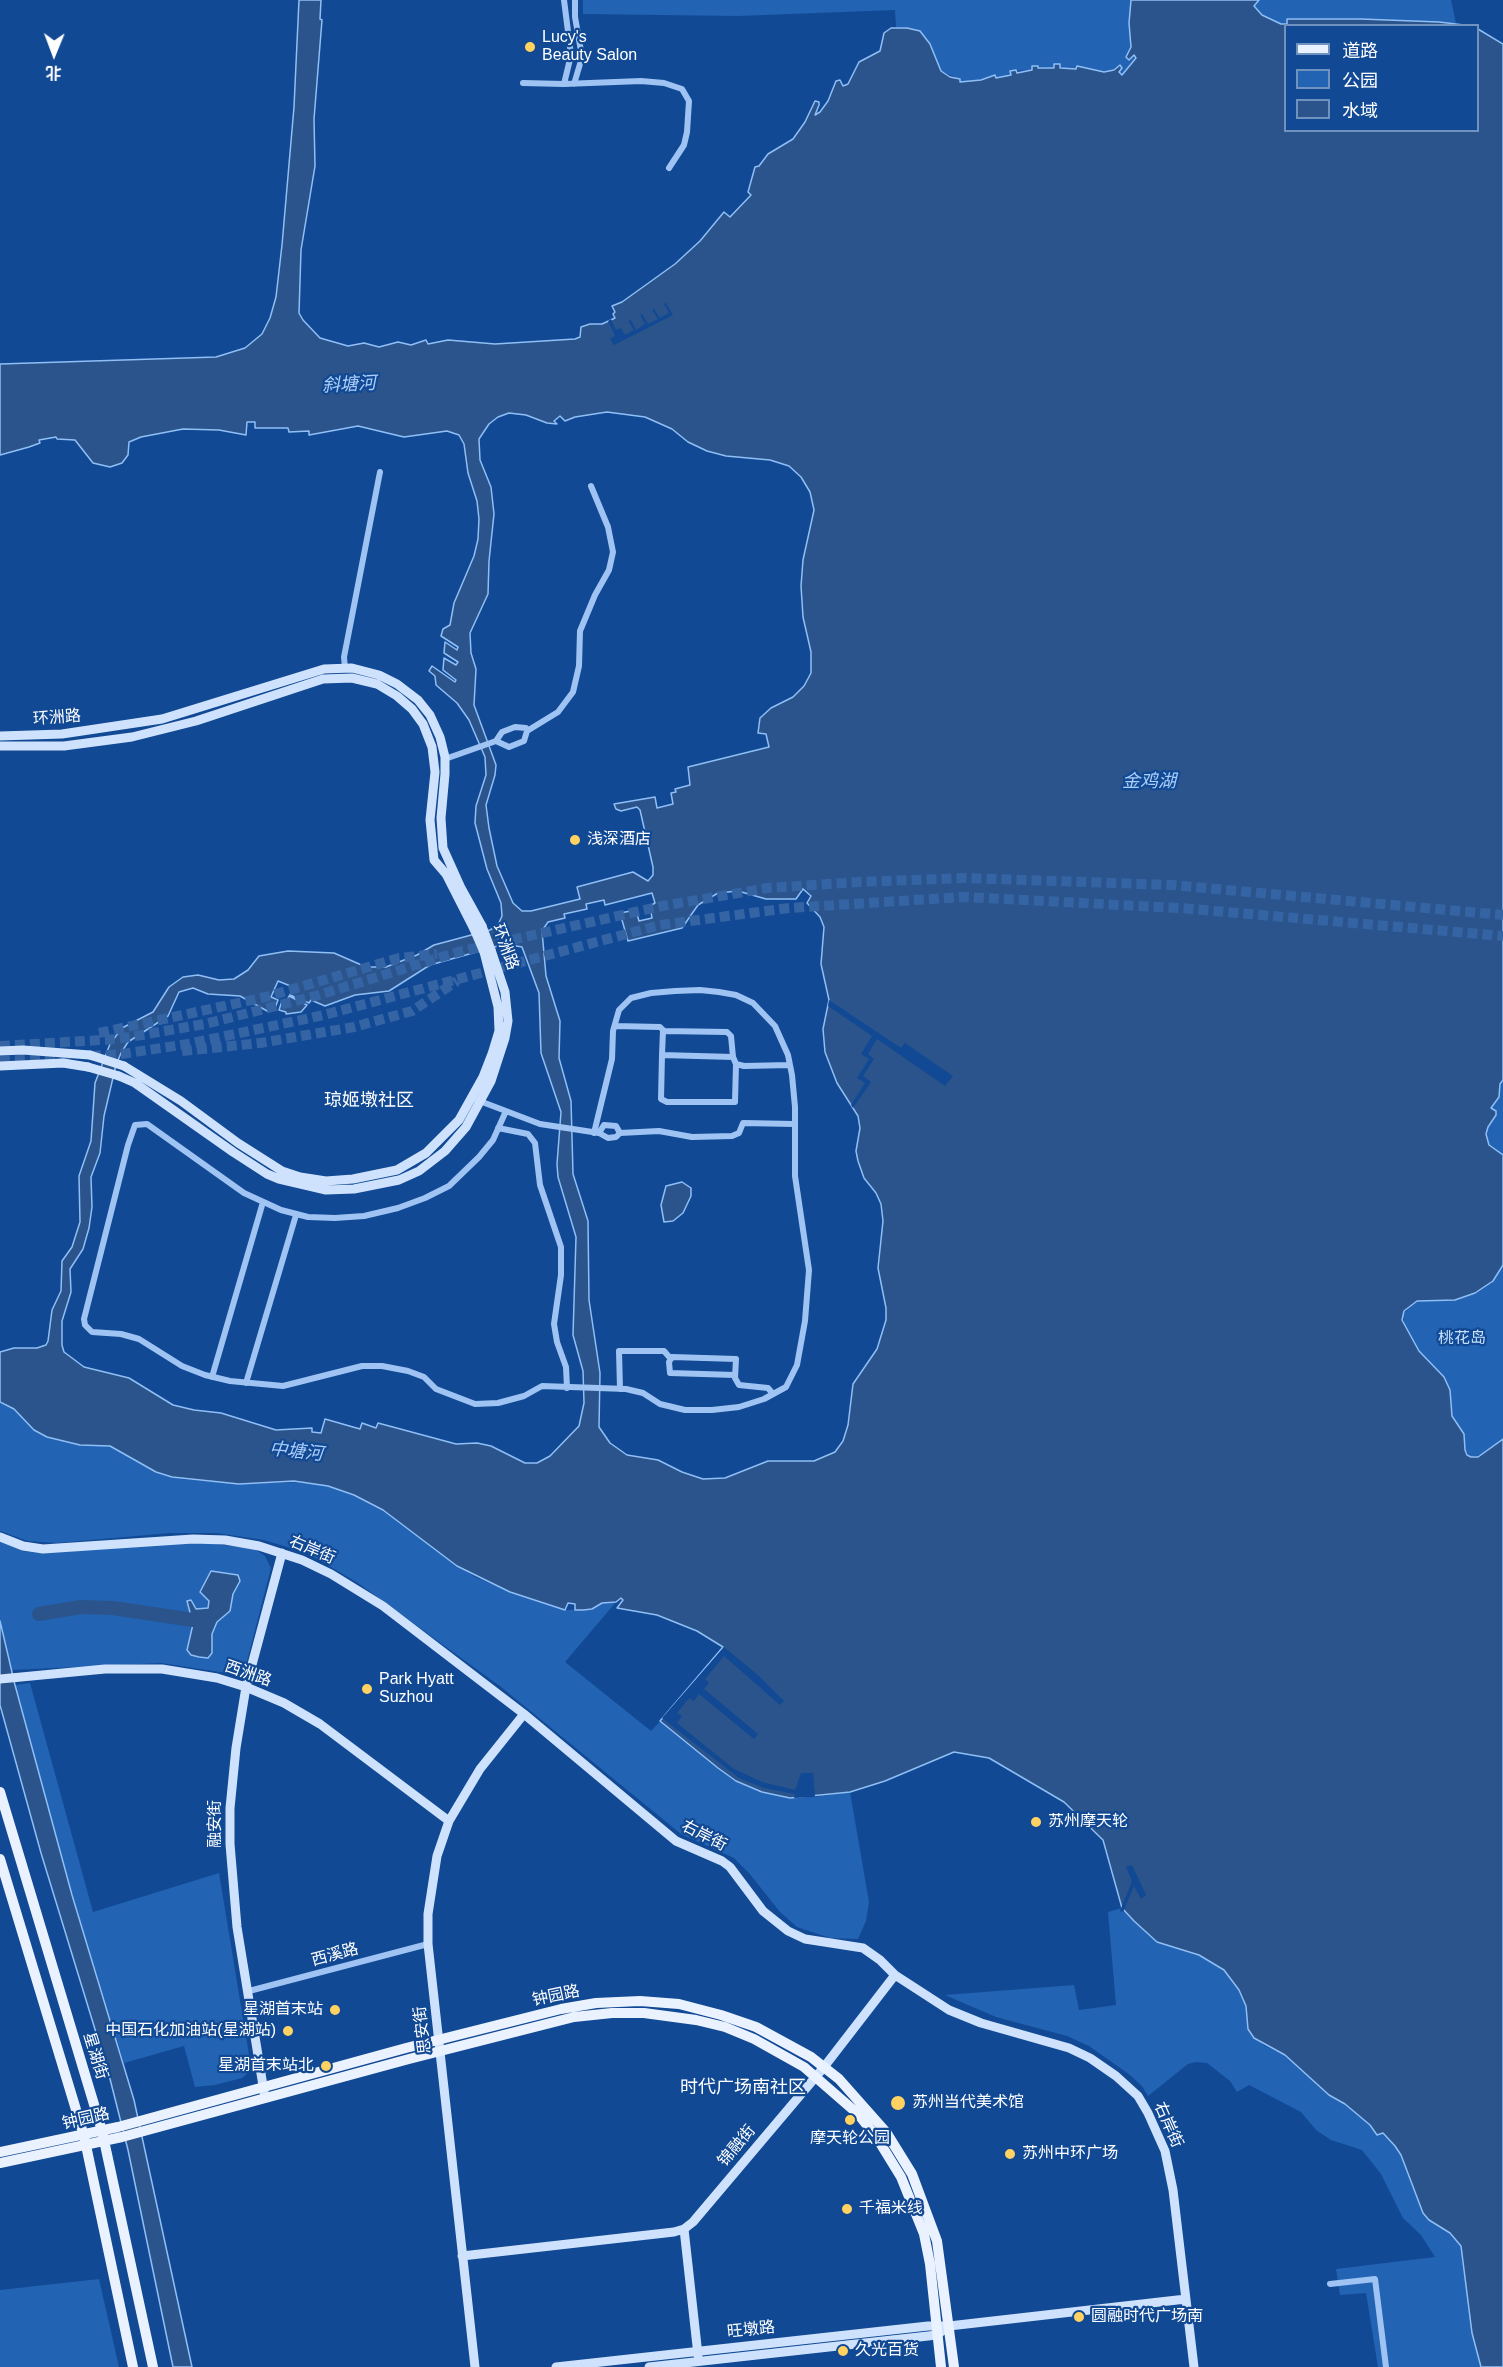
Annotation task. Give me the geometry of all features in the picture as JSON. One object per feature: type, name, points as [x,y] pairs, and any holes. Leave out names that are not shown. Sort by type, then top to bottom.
[{"type":"main road","name":"星湖街","points":[[0,1792],[104,2136],[153,2367]]},
{"type":"main road","name":"星湖街","points":[[0,1859],[85,2141],[134,2367]]},
{"type":"main road","name":"钟园路","points":[[0,2163],[265,2098],[573,2006],[652,2001],[689,2006],[772,2034],[824,2067],[863,2104],[886,2132],[912,2174],[938,2241],[954,2367]]},
{"type":"main road","name":"钟园路","points":[[145,2126],[263,2086],[574,2017],[612,2013],[644,2013],[682,2017],[725,2027],[771,2048],[816,2076],[867,2125],[901,2177],[918,2214],[927,2246],[941,2367]]},
{"type":"main road","name":"钟园路","points":[[0,2152],[85,2141]]},
{"type":"street","points":[[564,0],[571,55],[564,84]]},
{"type":"street","points":[[574,84],[581,51],[575,17],[575,0]]},
{"type":"street","points":[[523,83],[648,82],[674,85],[682,89],[689,101],[687,132],[684,145],[669,168]]},
{"type":"street","points":[[345,668],[344,657],[380,472]]},
{"type":"street","points":[[495,742],[509,747],[524,741],[527,731],[558,712],[573,692],[579,666],[580,631],[612,562],[610,534],[591,486]]},
{"type":"street","name":"环洲路","points":[[0,736],[62,734],[128,725],[192,710],[324,669],[345,668],[379,675],[397,684],[418,700],[430,715],[440,736],[446,774],[441,818],[442,848],[449,873],[478,928],[505,992],[507,1021],[500,1055],[491,1081],[437,1144],[397,1170],[353,1179],[326,1180],[300,1177],[272,1166],[181,1101],[124,1066],[90,1055],[23,1050],[0,1051]]},
{"type":"street","name":"环洲路","points":[[0,746],[64,746],[132,737],[196,721],[323,679],[338,677],[364,680],[397,696],[412,709],[426,732],[432,747],[435,772],[430,819],[434,860],[449,873]]},
{"type":"street","points":[[445,759],[495,742],[502,732],[509,729],[521,727],[527,731]]},
{"type":"street","points":[[506,1111],[493,1140],[449,1186],[398,1208],[364,1216],[336,1218],[296,1215],[263,1202],[235,1187],[147,1124],[135,1125],[132,1129],[87,1307],[85,1325],[92,1332],[121,1334],[139,1339],[182,1366],[212,1377],[283,1386],[362,1366],[382,1366],[424,1377],[436,1389],[475,1404],[498,1403],[524,1396],[542,1386],[620,1389],[644,1393],[660,1404],[685,1410],[739,1407],[786,1388],[797,1365],[809,1291],[807,1252],[803,1239],[799,1193],[795,1176],[790,1065],[782,1038],[766,1014],[753,1003],[736,995],[700,990],[651,993],[631,998],[619,1010],[597,1133]]},
{"type":"street","points":[[615,1026],[727,1032],[731,1036],[735,1060],[735,1102],[667,1102],[661,1099],[663,1030]]},
{"type":"street","points":[[662,1055],[735,1060],[744,1066],[790,1065]]},
{"type":"street","name":"环洲路","points":[[0,1066],[63,1063],[119,1076],[135,1083],[174,1108],[267,1174],[298,1185],[326,1190],[354,1189],[383,1184],[419,1171],[445,1151],[466,1127],[476,1099]]},
{"type":"street","points":[[476,1099],[540,1124],[597,1133],[609,1138],[616,1137],[620,1132],[659,1131],[692,1137],[732,1136],[739,1133],[743,1122],[794,1124]]},
{"type":"street","points":[[597,1133],[604,1125],[616,1126],[620,1132]]},
{"type":"street","points":[[498,1128],[528,1134],[535,1143],[540,1185],[561,1247],[561,1275],[554,1324],[557,1342],[566,1367],[567,1388]]},
{"type":"street","points":[[212,1377],[263,1202]]},
{"type":"street","points":[[246,1383],[296,1215]]},
{"type":"street","points":[[620,1389],[619,1351],[664,1351],[671,1359],[670,1373],[735,1375]]},
{"type":"street","points":[[671,1359],[672,1357],[688,1357],[736,1359],[735,1375],[739,1385],[768,1388],[773,1394]]},
{"type":"street","name":"右岸街","points":[[0,1537],[23,1546],[49,1549],[211,1539],[259,1546],[282,1553],[331,1574],[361,1591],[524,1714],[676,1841],[722,1861],[730,1867],[763,1911],[788,1931],[805,1939],[863,1948],[895,1975],[949,2010],[981,2023],[1048,2041],[1080,2053],[1116,2076],[1138,2096],[1149,2113],[1164,2151],[1173,2190],[1194,2367]]},
{"type":"street","name":"融安街","points":[[265,2098],[237,1927],[230,1844],[232,1775],[246,1687],[282,1553]]},
{"type":"street","name":"西洲路","points":[[0,1679],[105,1669],[162,1669],[207,1676],[246,1687],[284,1703],[320,1724],[449,1821]]},
{"type":"street","name":"思安街","points":[[475,2367],[428,1944],[431,1889],[437,1856],[449,1821],[480,1769],[524,1714]]},
{"type":"street","name":"西溪路","points":[[249,1991],[428,1944]]},
{"type":"street","name":"锦融街","points":[[684,2229],[693,2222],[824,2067],[895,1975]]},
{"type":"street","points":[[462,2256],[684,2229],[699,2356]]},
{"type":"street","points":[[1330,2284],[1375,2279],[1386,2367]]},
{"type":"street","name":"旺墩路","points":[[556,2367],[699,2356],[1186,2299]]},
{"type":"street","name":"旺墩路","points":[[649,2367],[699,2356]]},
{"type":"green space","points":[[583,0],[1131,0],[1129,55],[1137,58],[1122,75],[1118,72],[1120,65],[1114,70],[1103,72],[1077,66],[1076,69],[1059,68],[1054,65],[1054,68],[1032,66],[1032,70],[1010,71],[1011,75],[995,78],[994,75],[981,80],[960,82],[959,79],[941,71],[930,44],[915,29],[896,27],[895,10],[738,16],[583,14]]},
{"type":"green space","points":[[1259,0],[1451,0],[1456,24],[1391,20],[1288,19],[1287,24],[1281,24],[1262,15],[1254,6]]},
{"type":"green space","points":[[1503,1080],[1503,1155],[1493,1150],[1486,1134],[1496,1115],[1496,1111],[1491,1108],[1499,1097],[1500,1084]]},
{"type":"green space","name":"桃花岛","points":[[1503,1265],[1503,1439],[1482,1455],[1471,1457],[1465,1450],[1465,1439],[1461,1428],[1452,1416],[1450,1390],[1444,1377],[1419,1351],[1404,1323],[1403,1314],[1417,1301],[1455,1300],[1499,1273]]},
{"type":"green space","points":[[0,1402],[14,1409],[39,1433],[47,1437],[80,1445],[110,1446],[163,1475],[181,1479],[239,1484],[305,1482],[328,1486],[354,1495],[398,1519],[475,1577],[527,1598],[565,1610],[590,1609],[602,1603],[616,1602],[565,1662],[651,1731],[666,1715],[795,1797],[815,1797],[850,1792],[869,1902],[866,1921],[858,1939],[830,1938],[797,1927],[780,1912],[734,1858],[681,1834],[501,1687],[358,1583],[307,1553],[264,1540],[217,1533],[170,1533],[57,1543],[28,1541],[0,1531]]},
{"type":"green space","points":[[0,1540],[22,1551],[40,1553],[194,1542],[253,1548],[265,1556],[271,1568],[246,1665],[233,1674],[161,1663],[12,1670],[0,1621]]},
{"type":"green space","points":[[30,1683],[93,1912],[219,1873],[250,2061],[249,2072],[242,2078],[195,2087],[184,2046],[124,2063],[72,1895],[15,1685]]},
{"type":"green space","points":[[1122,1908],[1151,1938],[1206,1958],[1224,1970],[1239,1990],[1246,2006],[1250,2034],[1265,2046],[1285,2055],[1329,2095],[1345,2104],[1370,2125],[1377,2135],[1383,2133],[1395,2146],[1401,2155],[1423,2213],[1429,2220],[1450,2233],[1461,2246],[1472,2333],[1481,2367],[1378,2367],[1366,2293],[1340,2295],[1336,2269],[1435,2257],[1421,2235],[1403,2218],[1381,2174],[1362,2150],[1331,2140],[1316,2130],[1301,2112],[1249,2085],[1237,2092],[1230,2081],[1207,2063],[1188,2064],[1148,2096],[1142,2086],[1130,2075],[1089,2046],[1067,2036],[996,2017],[945,1995],[1074,1985],[1079,2010],[1116,2005],[1108,1912]]},
{"type":"green space","points":[[99,2279],[119,2367],[0,2367],[0,2290]]},
{"type":"water","name":"金鸡湖","points":[[299,0],[321,0],[320,19],[322,20],[314,119],[315,166],[301,250],[299,313],[320,338],[348,346],[364,343],[379,347],[398,342],[411,345],[426,340],[428,344],[448,340],[495,344],[575,339],[580,337],[581,327],[602,324],[615,318],[612,306],[622,302],[675,264],[700,241],[724,212],[730,217],[751,195],[748,192],[755,167],[759,166],[768,154],[793,139],[805,122],[815,101],[819,102],[819,105],[815,115],[820,112],[828,101],[836,81],[840,80],[843,86],[848,84],[859,62],[880,51],[884,33],[891,28],[920,31],[930,44],[941,71],[950,77],[960,79],[960,82],[981,80],[995,75],[996,78],[1011,75],[1010,71],[1016,70],[1017,73],[1032,70],[1032,66],[1054,68],[1054,64],[1060,64],[1060,68],[1076,69],[1077,66],[1104,72],[1114,70],[1120,65],[1122,68],[1119,72],[1122,75],[1136,58],[1134,55],[1129,60],[1126,57],[1131,47],[1129,23],[1131,0],[1259,0],[1254,6],[1262,15],[1284,24],[1284,132],[1479,132],[1479,30],[1503,44],[1503,1080],[1500,1084],[1499,1097],[1491,1108],[1496,1111],[1496,1115],[1486,1134],[1489,1145],[1503,1155],[1503,1265],[1493,1281],[1475,1293],[1455,1300],[1417,1301],[1404,1311],[1402,1320],[1419,1351],[1444,1377],[1450,1390],[1452,1416],[1464,1434],[1467,1455],[1478,1457],[1503,1439],[1503,2367],[1481,2367],[1472,2333],[1461,2246],[1450,2233],[1429,2220],[1423,2213],[1401,2155],[1395,2146],[1383,2133],[1377,2135],[1370,2125],[1345,2104],[1329,2095],[1285,2055],[1254,2038],[1248,2029],[1246,2006],[1239,1990],[1224,1970],[1199,1955],[1157,1942],[1134,1921],[1122,1908],[1103,1840],[1064,1802],[989,1758],[954,1752],[885,1781],[850,1792],[790,1798],[762,1792],[736,1781],[660,1721],[723,1647],[697,1631],[657,1615],[617,1608],[623,1600],[621,1598],[616,1602],[602,1603],[592,1609],[583,1610],[575,1610],[575,1604],[568,1603],[565,1610],[510,1592],[457,1566],[383,1510],[354,1495],[328,1486],[294,1481],[239,1484],[172,1477],[156,1472],[110,1446],[80,1445],[47,1437],[34,1430],[14,1409],[0,1402],[0,1352],[14,1348],[37,1348],[46,1345],[48,1341],[52,1310],[61,1291],[62,1261],[72,1247],[80,1222],[79,1176],[91,1141],[95,1083],[110,1044],[122,1028],[153,1012],[169,987],[183,977],[198,975],[219,980],[234,979],[248,970],[259,956],[288,951],[334,953],[366,967],[386,967],[417,955],[434,945],[490,930],[498,925],[502,916],[501,903],[487,869],[475,823],[476,806],[486,775],[485,757],[469,720],[457,703],[436,685],[435,676],[429,671],[432,666],[455,682],[456,680],[443,670],[444,658],[456,665],[458,662],[444,653],[445,642],[457,650],[458,647],[441,636],[443,629],[450,625],[454,603],[474,556],[478,539],[477,501],[468,473],[464,444],[459,435],[447,431],[404,437],[358,426],[309,435],[309,431],[289,432],[288,428],[255,428],[255,422],[247,422],[246,435],[219,430],[183,429],[141,437],[129,442],[128,455],[122,463],[110,467],[93,463],[75,440],[57,439],[56,437],[39,440],[40,443],[0,455],[0,364],[216,357],[245,348],[262,334],[270,318],[276,297],[294,107]],"holes":[[[607,412],[645,417],[672,429],[688,442],[707,451],[726,456],[770,460],[789,466],[801,477],[810,492],[814,510],[803,560],[801,586],[803,617],[811,652],[811,673],[804,686],[793,697],[771,708],[760,718],[758,733],[766,734],[769,747],[688,767],[690,785],[675,789],[676,792],[671,793],[673,804],[657,808],[655,797],[614,804],[616,809],[621,811],[637,807],[640,810],[653,867],[653,875],[648,881],[633,872],[577,887],[580,899],[531,911],[522,911],[513,903],[497,866],[486,805],[496,765],[474,705],[476,669],[471,653],[470,633],[488,594],[494,514],[491,487],[480,460],[479,439],[489,424],[509,413],[526,415],[547,423],[557,424],[554,421],[560,416],[565,421],[575,417]],[[803,889],[811,896],[807,903],[820,917],[824,927],[821,964],[829,1000],[823,1029],[825,1052],[837,1083],[858,1116],[860,1128],[856,1151],[858,1161],[864,1178],[876,1193],[881,1204],[883,1221],[878,1268],[886,1308],[886,1320],[877,1349],[853,1384],[848,1425],[843,1441],[835,1452],[814,1461],[768,1461],[725,1478],[703,1479],[658,1460],[627,1455],[610,1443],[599,1427],[600,1373],[589,1300],[588,1221],[573,1174],[571,1101],[559,1058],[560,1021],[546,976],[542,931],[548,922],[565,918],[564,914],[587,909],[586,904],[604,900],[605,905],[652,893],[655,903],[650,906],[652,918],[639,921],[636,910],[620,913],[628,941],[682,928],[698,905],[718,893],[738,891],[766,899],[796,899]],[[505,944],[522,947],[539,993],[541,1053],[561,1112],[558,1177],[576,1237],[573,1335],[583,1371],[584,1403],[579,1426],[550,1456],[537,1463],[525,1463],[491,1446],[477,1443],[456,1444],[378,1423],[376,1428],[362,1423],[360,1429],[325,1419],[321,1433],[312,1432],[312,1428],[276,1430],[221,1413],[173,1405],[129,1378],[84,1367],[64,1352],[62,1321],[71,1292],[70,1269],[83,1249],[89,1228],[92,1207],[91,1177],[100,1153],[104,1116],[116,1065],[128,1042],[168,1016],[179,992],[193,988],[208,994],[240,996],[269,1012],[271,1007],[275,1008],[278,1000],[271,997],[278,981],[293,987],[290,995],[309,1003],[311,1000],[325,1006],[355,995],[389,991],[430,965]]]},
{"type":"water","name":"金鸡湖","points":[[1287,19],[1361,19],[1456,24],[1287,24]]},
{"type":"water","points":[[289,996],[307,1005],[301,1012],[286,1014],[279,1010],[282,1001],[286,1003]]},
{"type":"water","points":[[682,1182],[691,1188],[691,1196],[683,1213],[673,1221],[664,1222],[661,1205],[666,1186]]},
{"type":"water","points":[[211,1571],[238,1575],[240,1581],[233,1594],[230,1611],[217,1622],[212,1634],[212,1653],[208,1658],[191,1655],[187,1650],[193,1624],[187,1601],[191,1600],[196,1609],[208,1608],[209,1601],[200,1592]]},
{"type":"water","points":[[0,1621],[72,1895],[134,2100],[192,2367],[173,2367],[128,2150],[109,2075],[41,1853],[0,1705]]},
{"type":"pier","points":[[666,303],[673,315],[614,345],[610,339],[615,336],[608,321],[611,319],[616,330],[621,328],[625,335],[634,330],[628,321],[631,320],[636,330],[645,324],[640,315],[642,314],[648,324],[658,319],[652,310],[654,309],[660,318],[669,313],[664,304]]},
{"type":"pier","points":[[829,1000],[901,1048],[905,1043],[953,1076],[945,1086],[877,1039],[868,1054],[874,1059],[863,1076],[871,1082],[853,1108],[851,1105],[865,1083],[857,1078],[869,1059],[861,1054],[872,1036],[828,1006]]},
{"type":"pier","points":[[724,1647],[759,1676],[784,1701],[780,1705],[724,1656],[705,1679],[709,1683],[704,1689],[758,1734],[754,1739],[699,1694],[694,1701],[689,1698],[677,1713],[682,1716],[677,1723],[734,1769],[762,1782],[795,1790],[801,1773],[813,1773],[815,1797],[794,1798],[795,1794],[764,1788],[739,1778],[662,1718]]},
{"type":"pier","points":[[1132,1865],[1146,1895],[1141,1899],[1134,1886],[1123,1912],[1120,1911],[1132,1881],[1126,1867]]},
{"type":"waterway","points":[[39,1614],[81,1607],[113,1608],[193,1620]]},
{"type":"tunnel","points":[[0,1046],[118,1039],[205,1024],[319,995],[458,952],[662,906],[768,888],[965,878],[1172,885],[1503,915]]},
{"type":"tunnel","points":[[91,1056],[122,1054],[188,1044],[324,1015],[660,925],[789,908],[963,897],[1180,908],[1503,936]]},
{"type":"tunnel","points":[[99,1033],[266,997],[399,958],[437,954]]},
{"type":"tunnel","points":[[182,1051],[260,1043],[354,1027],[412,1011],[457,981]]},
{"type":"tunnel","points":[[0,1061],[75,1057]]},
{"type":"place","name":"Lucy's Beauty Salon","points":[[530,47]]},
{"type":"place","name":"浅深酒店","points":[[575,840]]},
{"type":"place","name":"Park Hyatt Suzhou","points":[[367,1689]]},
{"type":"place","name":"苏州摩天轮","points":[[1036,1822]]},
{"type":"place","name":"星湖首末站","points":[[335,2010]]},
{"type":"place","name":"中国石化加油站(星湖站)","points":[[288,2031]]},
{"type":"place","name":"星湖首末站北","points":[[326,2066]]},
{"type":"place","name":"苏州当代美术馆","points":[[898,2103]]},
{"type":"place","name":"摩天轮公园","points":[[850,2120]]},
{"type":"place","name":"苏州中环广场","points":[[1010,2154]]},
{"type":"place","name":"千福米线","points":[[847,2209]]},
{"type":"place","name":"圆融时代广场南","points":[[1079,2317]]},
{"type":"place","name":"久光百货","points":[[843,2351]]},
{"type":"district","name":"琼姬墩社区","points":[[369,1101]]},
{"type":"district","name":"时代广场南社区","points":[[743,2088]]},
{"type":"water label","name":"斜塘河","points":[[349,385]]},
{"type":"water label","name":"中塘河","points":[[296,1452]]}]
